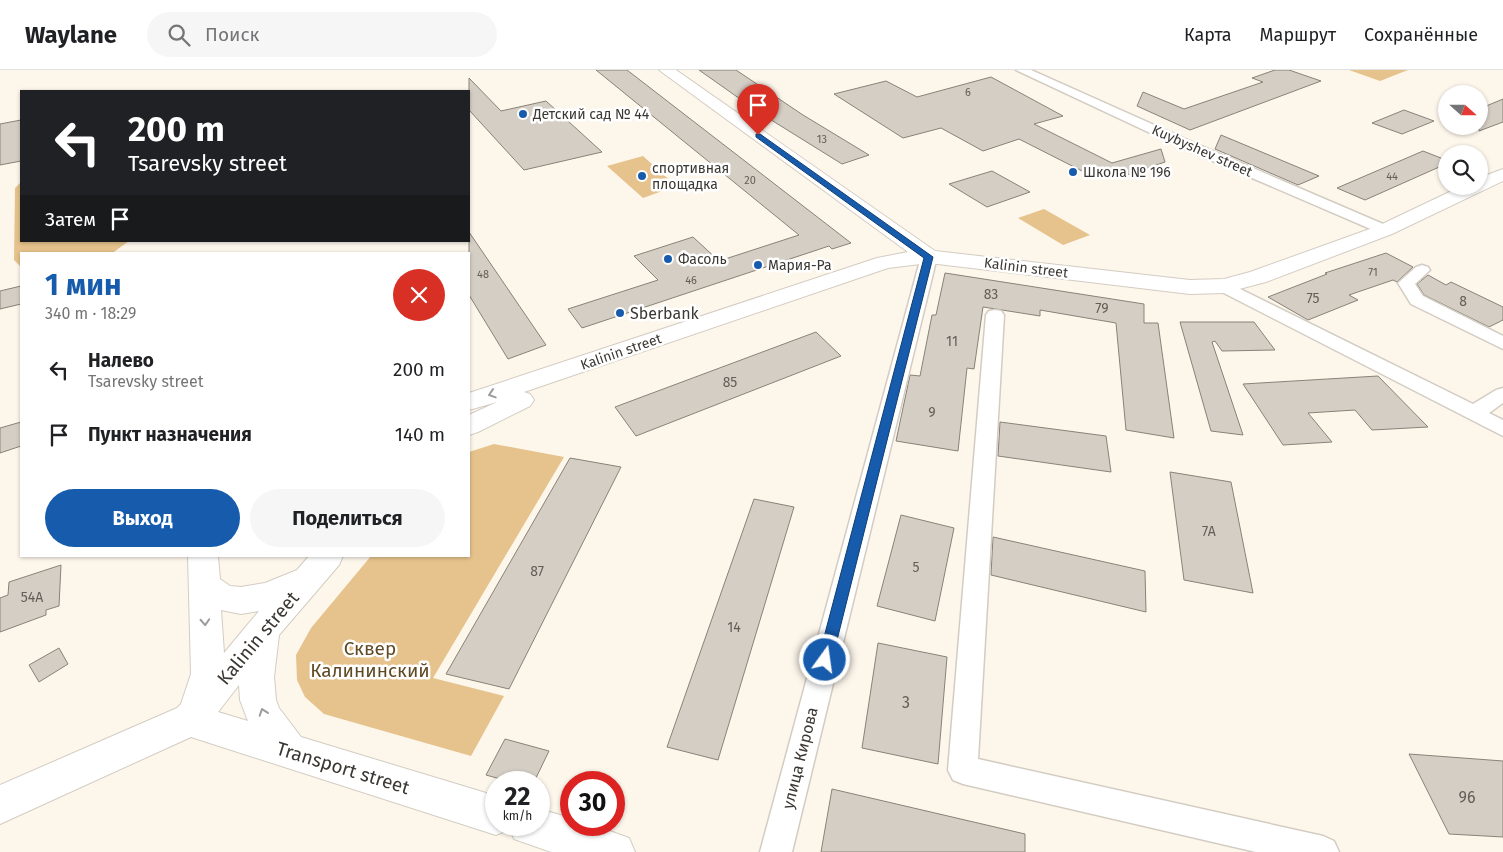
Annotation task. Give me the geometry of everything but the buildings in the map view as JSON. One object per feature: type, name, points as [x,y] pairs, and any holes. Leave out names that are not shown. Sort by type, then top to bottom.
[{"type":"main road","points":[[666,70],[929,257]]},
{"type":"main road","name":"Kalinin street","points":[[1488,181],[1503,174]]},
{"type":"main road","name":"Kalinin street","points":[[470,402],[884,262],[929,257],[1190,287],[1224,286],[1258,278],[1385,230],[1459,195]]},
{"type":"main road","name":"Kalinin street","points":[[470,426],[553,385],[572,368]]},
{"type":"main road","points":[[203,564],[207,586],[220,596],[239,600],[261,598],[285,590],[306,578],[324,560]]},
{"type":"main road","name":"Kalinin street","points":[[0,805],[190,720],[263,630],[324,560]]},
{"type":"main road","name":"Kalinin street","points":[[190,720],[204,692],[208,674],[203,564]]},
{"type":"main road","points":[[263,630],[257,662],[257,687],[261,708],[266,720],[290,752]]},
{"type":"main road","name":"Transport street","points":[[190,720],[485,812]]},
{"type":"main road","points":[[550,832],[615,852]]},
{"type":"street","name":"Kuybyshev street","points":[[1022,70],[1185,144],[1385,230]]},
{"type":"street","name":"улица Кирова","points":[[776,852],[929,257]]},
{"type":"street","points":[[1422,270],[1406,283],[1417,300],[1503,344]]},
{"type":"street","points":[[1224,286],[1503,429]]},
{"type":"street","points":[[996,314],[963,770],[1323,852]]},
{"type":"street","points":[[1474,413],[1503,394]]},
{"type":"green space","points":[[1349,70],[1408,70],[1380,81]]},
{"type":"green space","name":"спортивная площадка","points":[[643,156],[676,186],[643,198],[607,166]]},
{"type":"green space","points":[[20,183],[20,242],[128,242],[114,252],[20,252],[20,266],[14,260],[15,188]]},
{"type":"green space","points":[[1044,209],[1090,235],[1063,245],[1018,218]]},
{"type":"green space","name":"Сквер Калининский","points":[[494,444],[564,457],[433,678],[504,696],[471,756],[324,714],[305,697],[297,680],[296,655],[311,628],[370,557],[470,557],[470,452]]},
{"type":"place","name":"Детский сад № 44","points":[[523,114]]},
{"type":"place","name":"Школа № 196","points":[[1073,172]]},
{"type":"place","name":"спортивная площадка","points":[[642,176]]},
{"type":"place","name":"Фасоль","points":[[668,259]]},
{"type":"place","name":"Мария-Ра","points":[[758,265]]},
{"type":"place","name":"Sberbank","points":[[620,313]]},
{"type":"route","points":[[758,135],[929,257],[825,660]]}]
